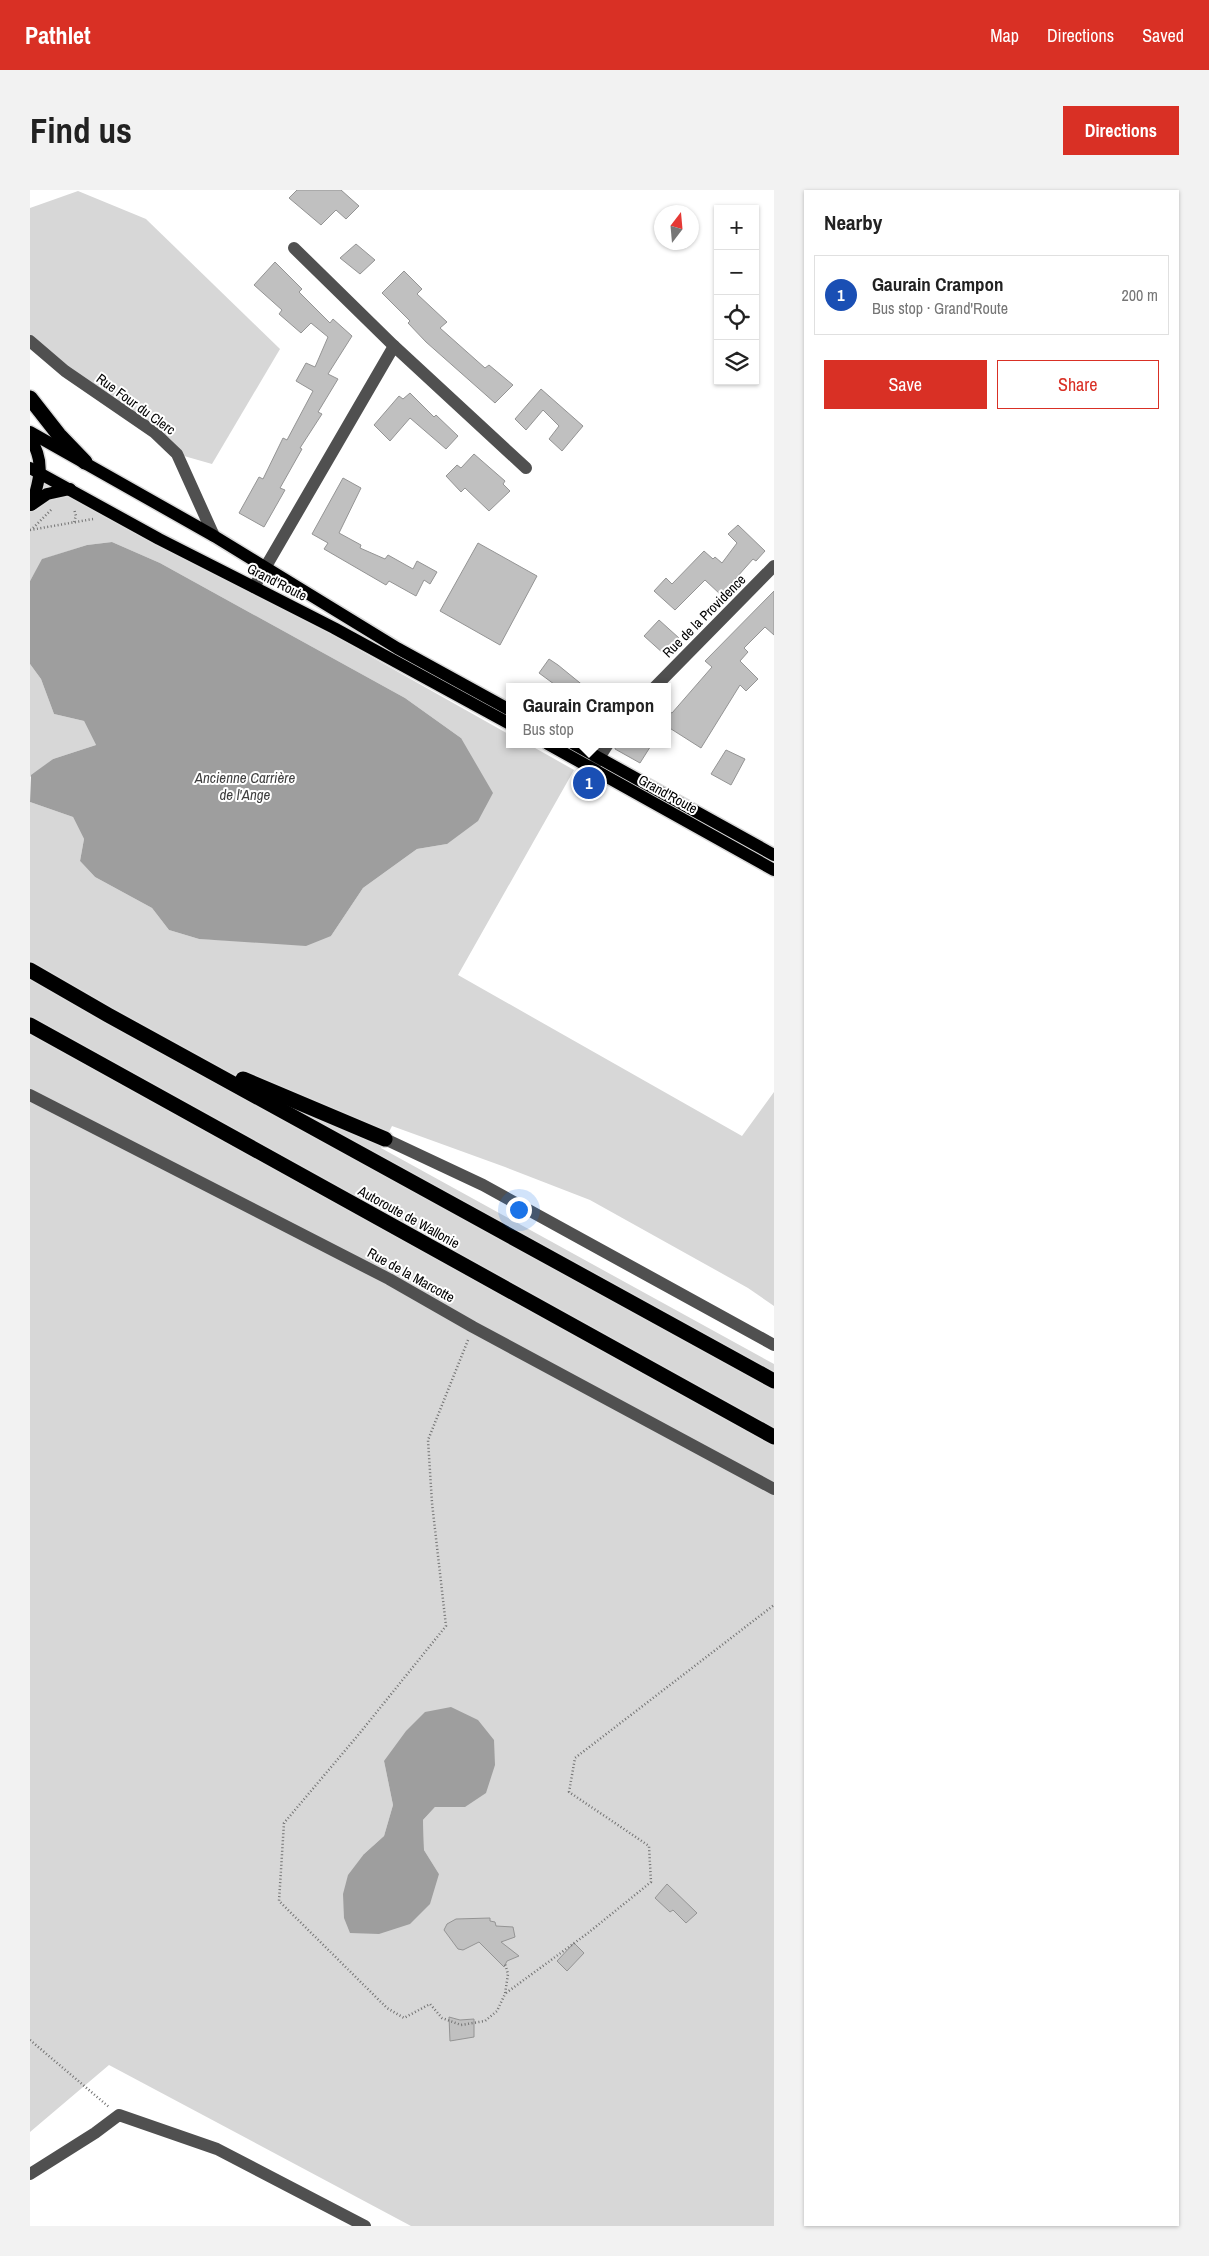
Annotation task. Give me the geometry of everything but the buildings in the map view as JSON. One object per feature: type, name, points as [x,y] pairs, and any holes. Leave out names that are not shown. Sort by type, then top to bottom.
[{"type":"highway","points":[[30,398],[59,435],[85,462]]},
{"type":"highway","points":[[30,970],[108,1015],[199,1063],[774,1382]]},
{"type":"highway","name":"Autoroute de Wallonie","points":[[30,1025],[774,1436]]},
{"type":"highway","points":[[199,1063],[268,1088],[385,1139]]},
{"type":"main road","name":"Grand'Route","points":[[30,432],[214,536],[396,648],[506,708]]},
{"type":"main road","points":[[30,438],[36,448],[31,505]]},
{"type":"main road","name":"Grand'Route","points":[[35,471],[506,722]]},
{"type":"main road","points":[[31,505],[47,494],[70,489]]},
{"type":"main road","name":"Grand'Route","points":[[558,748],[596,763],[774,855]]},
{"type":"main road","name":"Grand'Route","points":[[579,748],[596,763],[774,870]]},
{"type":"street","points":[[294,248],[394,346],[526,468]]},
{"type":"street","name":"Rue Four du Clerc","points":[[30,341],[65,372],[154,432],[177,454],[214,536]]},
{"type":"street","name":"Grand'Route","points":[[266,568],[394,346]]},
{"type":"street","name":"Rue de la Providence","points":[[659,683],[774,566]]},
{"type":"street","points":[[254,587],[266,568]]},
{"type":"street","points":[[596,763],[605,748]]},
{"type":"street","name":"Rue de la Marcotte","points":[[30,1095],[389,1279],[774,1489]]},
{"type":"street","points":[[385,1139],[483,1185],[774,1345]]},
{"type":"street","points":[[30,2174],[95,2134],[118,2115],[218,2149],[365,2226]]},
{"type":"path","points":[[68,505],[76,510],[74,522]]},
{"type":"path","points":[[31,530],[54,507]]},
{"type":"path","points":[[31,530],[74,522],[122,518]]},
{"type":"path","points":[[473,1326],[428,1440],[432,1503],[446,1626],[284,1823],[279,1901],[386,2008],[404,2018],[430,2004],[442,2018],[461,2025],[485,2021],[497,2011],[505,1994],[508,1974],[505,1964]]},
{"type":"path","points":[[505,1994],[588,1933],[651,1882],[649,1846],[569,1792],[575,1758],[774,1605]]},
{"type":"path","points":[[30,2040],[118,2115]]},
{"type":"shaded area","points":[[78,191],[146,219],[280,349],[212,464],[177,454],[30,341],[30,208]]},
{"type":"shaded area","points":[[30,473],[322,629],[506,733],[506,748],[535,748],[574,770],[458,975],[742,1136],[774,1092],[774,1306],[748,1288],[590,1200],[392,1126],[381,1148],[774,1364],[774,2226],[411,2226],[109,2065],[30,2132],[30,802],[73,817],[84,839],[80,861],[95,877],[152,908],[169,930],[199,939],[244,941],[331,936],[363,888],[417,849],[447,844],[461,738],[405,698],[160,563],[112,542],[87,545],[43,559],[30,581]],"holes":[[[384,1761],[465,1807],[435,1807],[423,1820],[424,1850],[439,1874],[364,1854],[384,1836],[393,1805]]]},
{"type":"shaded area","points":[[30,664],[41,679],[54,714],[84,721],[96,745],[53,759],[30,777]]},
{"type":"water","name":"Ancienne Carrière de l'Ange","points":[[112,542],[160,563],[405,698],[461,738],[493,793],[478,821],[447,844],[417,849],[363,888],[331,936],[306,946],[199,939],[169,930],[152,908],[95,877],[80,861],[84,839],[73,817],[30,802],[31,775],[53,759],[96,745],[84,721],[54,714],[41,679],[30,664],[30,581],[42,559],[87,545]]},
{"type":"water","points":[[451,1707],[478,1720],[494,1740],[495,1765],[486,1793],[465,1807],[435,1807],[423,1820],[424,1850],[439,1874],[430,1904],[410,1924],[379,1934],[350,1933],[344,1918],[343,1894],[348,1875],[364,1854],[384,1836],[393,1805],[384,1761],[406,1731],[425,1712]]},
{"type":"place","name":"Gaurain Crampon","points":[[589,783]]}]
